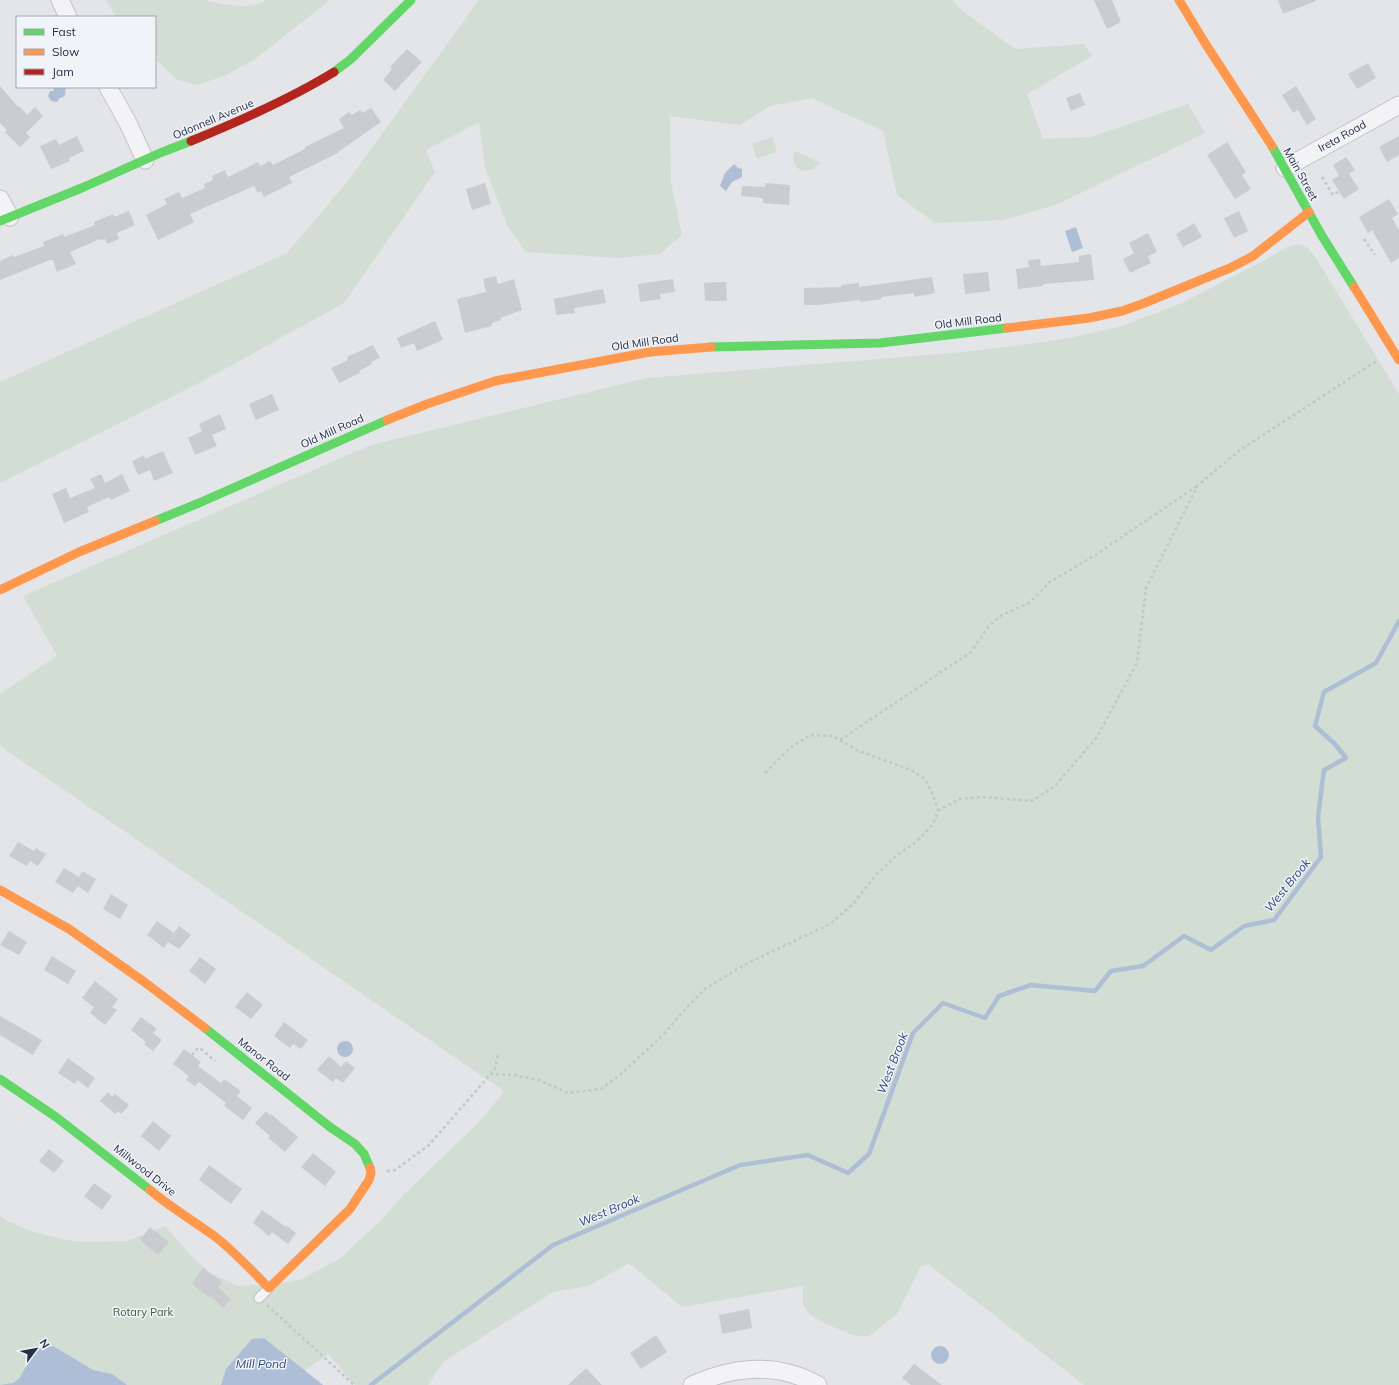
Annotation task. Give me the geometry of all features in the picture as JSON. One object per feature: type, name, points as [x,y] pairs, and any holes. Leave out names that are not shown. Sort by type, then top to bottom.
[{"type":"main road","name":"Odonnell Avenue","points":[[5,219],[233,124],[320,82],[351,59],[411,0]]},
{"type":"main road","name":"Main Street","points":[[1179,0],[1285,168],[1308,212],[1399,360]]},
{"type":"main road","name":"Old Mill Road","points":[[0,590],[79,552],[178,512],[392,418],[435,401],[495,381],[622,356],[670,349],[880,343],[1089,318],[1122,311],[1142,304],[1230,268],[1253,256],[1308,212]]},
{"type":"main road","name":"Manor Road","points":[[0,890],[68,929],[109,956],[228,1045],[330,1127],[355,1144],[364,1154],[371,1173]]},
{"type":"main road","name":"Millwood Drive","points":[[0,1078],[56,1117],[166,1203],[235,1252],[269,1288]]},
{"type":"main road","points":[[269,1288],[350,1209],[369,1180],[371,1173]]},
{"type":"street","points":[[60,0],[68,16]]},
{"type":"street","points":[[109,88],[128,123],[145,160]]},
{"type":"street","name":"Ireta Road","points":[[1285,168],[1399,105]]},
{"type":"street","points":[[0,199],[5,219]]},
{"type":"street","points":[[692,1385],[702,1380],[732,1372],[763,1368],[777,1370],[804,1378],[818,1385]]},
{"type":"lane","points":[[259,1298],[269,1288]]},
{"type":"path","points":[[1322,177],[1333,195],[1339,191]]},
{"type":"path","points":[[1364,238],[1375,255]]},
{"type":"path","points":[[840,740],[971,652],[988,627],[1002,615],[1029,603],[1050,582],[1097,554],[1198,485],[1240,450],[1392,350]]},
{"type":"path","points":[[938,811],[959,799],[984,797],[1032,801],[1054,787],[1097,736],[1137,663],[1146,588],[1198,485]]},
{"type":"path","points":[[490,1074],[514,1075],[539,1080],[568,1094],[601,1089],[621,1074],[662,1036],[706,988],[746,964],[830,924],[852,905],[876,875],[896,856],[916,842],[933,824],[938,811],[933,795],[925,779],[911,770],[859,751],[832,736],[810,735],[790,748],[765,773]]},
{"type":"path","points":[[192,1055],[198,1048],[215,1061]]},
{"type":"path","points":[[371,1173],[395,1170],[428,1146],[495,1069],[498,1054]]},
{"type":"path","points":[[259,1298],[354,1385]]},
{"type":"green space","points":[[106,0],[206,0],[223,4],[247,6],[261,3],[266,0],[330,0],[255,59],[224,76],[197,85],[178,80],[156,60],[156,16],[115,16]]},
{"type":"green space","points":[[479,0],[952,0],[960,9],[1015,49],[1084,44],[1092,56],[1027,94],[1043,139],[1090,137],[1188,104],[1205,133],[1058,204],[1004,220],[935,223],[897,195],[883,131],[812,98],[770,106],[740,125],[670,116],[671,183],[682,235],[660,254],[619,258],[526,252],[507,225],[485,167],[479,122],[426,150],[435,172],[344,303],[205,380],[0,483],[0,382],[287,253],[348,181]]},
{"type":"green space","points":[[772,137],[777,151],[757,159],[752,144]]},
{"type":"green space","points":[[795,151],[819,162],[810,170],[800,170],[794,163],[793,157]]},
{"type":"green space","name":"Rotary Park","points":[[1299,244],[1307,247],[1314,255],[1399,394],[1399,1385],[1084,1385],[928,1264],[921,1266],[897,1314],[869,1336],[855,1336],[824,1323],[809,1314],[803,1304],[803,1286],[682,1307],[629,1263],[588,1286],[553,1292],[443,1362],[428,1385],[355,1385],[328,1354],[284,1385],[0,1385],[0,1216],[7,1221],[30,1231],[65,1240],[86,1242],[128,1241],[165,1226],[191,1256],[212,1274],[238,1286],[279,1284],[302,1279],[341,1258],[381,1221],[404,1194],[474,1127],[504,1091],[0,746],[0,694],[57,656],[23,596],[371,445],[647,378],[952,353],[1070,338],[1122,326],[1182,303],[1287,247]]},
{"type":"water","points":[[54,88],[66,88],[65,95],[57,102],[51,101],[48,96],[50,91],[53,91]]},
{"type":"water","points":[[734,164],[738,168],[742,169],[742,177],[732,182],[726,191],[720,186],[725,173]]},
{"type":"water","points":[[1076,227],[1083,248],[1072,252],[1065,231]]},
{"type":"water","points":[[345,1041],[351,1043],[353,1049],[351,1055],[345,1057],[339,1055],[337,1049],[339,1043]]},
{"type":"water","name":"Mill Pond","points":[[264,1338],[323,1385],[221,1385],[226,1369],[252,1339]]},
{"type":"water","points":[[53,1346],[93,1370],[112,1374],[127,1385],[0,1385],[13,1383],[19,1379],[35,1350]]},
{"type":"water","points":[[940,1346],[946,1349],[949,1355],[946,1361],[940,1364],[934,1361],[931,1355],[934,1349]]},
{"type":"building","points":[[1094,0],[1112,0],[1121,22],[1107,29]]},
{"type":"building","points":[[1278,0],[1316,0],[1316,1],[1283,14]]},
{"type":"building","points":[[407,49],[422,62],[395,91],[383,80],[392,69],[390,67]]},
{"type":"building","points":[[1368,63],[1376,78],[1357,89],[1348,74]]},
{"type":"building","points":[[0,86],[27,115],[35,107],[43,116],[26,133],[30,137],[20,147],[5,132],[7,130],[0,123]]},
{"type":"building","points":[[1296,86],[1316,119],[1307,125],[1298,110],[1293,113],[1282,95]]},
{"type":"building","points":[[1080,93],[1085,105],[1071,111],[1066,98]]},
{"type":"building","points":[[371,108],[381,122],[338,153],[289,177],[292,183],[264,197],[261,191],[258,193],[254,186],[190,214],[194,222],[158,240],[146,215],[167,204],[164,199],[179,192],[182,198],[205,188],[204,184],[213,180],[212,176],[225,170],[228,177],[258,162],[260,166],[270,161],[273,165],[344,128],[339,119],[349,112],[352,115],[360,110],[362,113]]},
{"type":"building","points":[[77,136],[84,151],[69,158],[70,161],[51,169],[40,146],[56,139],[59,145]]},
{"type":"building","points":[[1399,136],[1399,155],[1387,162],[1379,147]]},
{"type":"building","points":[[1227,142],[1246,172],[1242,175],[1251,189],[1235,199],[1207,155]]},
{"type":"building","points":[[1346,157],[1355,170],[1349,174],[1359,189],[1344,199],[1332,180],[1339,176],[1333,165]]},
{"type":"building","points":[[485,183],[491,204],[472,210],[466,189]]},
{"type":"building","points":[[765,183],[790,185],[789,205],[763,203],[763,198],[741,196],[742,186],[765,187]]},
{"type":"building","points":[[1389,199],[1398,214],[1392,218],[1399,230],[1399,258],[1391,263],[1372,230],[1368,233],[1359,217]]},
{"type":"building","points":[[129,211],[135,225],[117,233],[119,239],[107,244],[105,239],[100,239],[70,252],[76,264],[57,272],[53,260],[50,260],[0,280],[0,261],[13,255],[14,257],[44,246],[43,242],[63,234],[64,237],[95,225],[94,222],[113,214],[114,217]]},
{"type":"building","points":[[1239,211],[1248,231],[1234,238],[1224,218]]},
{"type":"building","points":[[1194,223],[1202,237],[1183,247],[1176,234]]},
{"type":"building","points":[[1148,233],[1157,252],[1148,256],[1151,263],[1130,273],[1123,259],[1134,253],[1129,243]]},
{"type":"building","points":[[1091,254],[1094,280],[1043,284],[1043,286],[1018,289],[1016,269],[1029,267],[1028,260],[1040,259],[1041,266],[1079,262],[1079,256]]},
{"type":"building","points":[[988,272],[990,291],[965,294],[963,274]]},
{"type":"building","points":[[496,276],[498,284],[514,279],[522,310],[500,318],[501,320],[492,323],[492,326],[465,333],[457,299],[486,292],[483,279]]},
{"type":"building","points":[[932,277],[935,293],[914,297],[914,293],[881,297],[882,299],[861,302],[860,300],[818,305],[804,305],[804,288],[842,287],[841,285],[859,283],[859,287]]},
{"type":"building","points":[[673,279],[675,292],[660,294],[661,299],[640,302],[638,284]]},
{"type":"building","points":[[726,282],[727,301],[705,301],[704,283]]},
{"type":"building","points":[[603,289],[606,303],[574,308],[575,313],[556,315],[554,299]]},
{"type":"building","points":[[435,321],[443,340],[417,351],[414,343],[401,348],[397,338]]},
{"type":"building","points":[[373,345],[380,358],[371,362],[372,364],[359,371],[360,373],[339,383],[331,368],[348,360],[347,357]]},
{"type":"building","points":[[272,394],[279,410],[256,420],[249,404]]},
{"type":"building","points":[[220,414],[226,429],[212,435],[217,446],[195,455],[188,438],[202,431],[199,424]]},
{"type":"building","points":[[163,451],[173,473],[154,481],[150,470],[138,475],[132,461],[144,455],[145,459]]},
{"type":"building","points":[[101,474],[105,483],[122,474],[130,491],[111,500],[109,497],[87,507],[89,512],[64,523],[52,494],[66,488],[70,498],[95,488],[90,479]]},
{"type":"building","points":[[18,842],[34,851],[36,848],[46,854],[38,866],[30,861],[27,866],[9,856]]},
{"type":"building","points":[[64,868],[79,877],[82,871],[96,879],[88,893],[78,886],[73,893],[55,882]]},
{"type":"building","points":[[111,894],[128,905],[120,919],[103,909]]},
{"type":"building","points":[[157,921],[174,933],[179,926],[191,935],[179,949],[168,942],[164,948],[147,935]]},
{"type":"building","points":[[9,931],[27,942],[19,955],[0,945]]},
{"type":"building","points":[[52,956],[76,971],[68,984],[44,970]]},
{"type":"building","points":[[200,957],[216,969],[205,984],[189,971]]},
{"type":"building","points":[[95,981],[118,999],[112,1007],[117,1010],[105,1025],[90,1013],[94,1007],[82,998]]},
{"type":"building","points":[[247,992],[263,1005],[251,1019],[235,1007]]},
{"type":"building","points":[[0,1016],[42,1040],[33,1055],[0,1035]]},
{"type":"building","points":[[141,1017],[157,1029],[153,1033],[162,1040],[153,1051],[144,1044],[146,1042],[131,1030]]},
{"type":"building","points":[[284,1022],[308,1040],[301,1049],[293,1044],[290,1048],[274,1036]]},
{"type":"building","points":[[184,1049],[201,1062],[198,1066],[221,1083],[224,1079],[241,1091],[237,1096],[252,1108],[243,1120],[224,1106],[226,1103],[199,1082],[195,1086],[186,1080],[189,1076],[173,1064]]},
{"type":"building","points":[[329,1056],[341,1067],[346,1061],[355,1068],[343,1083],[336,1078],[333,1082],[317,1070]]},
{"type":"building","points":[[68,1058],[95,1078],[88,1088],[77,1080],[75,1084],[58,1073]]},
{"type":"building","points":[[108,1092],[112,1097],[115,1094],[129,1105],[121,1114],[118,1111],[115,1114],[100,1101]]},
{"type":"building","points":[[266,1111],[298,1137],[285,1152],[268,1138],[270,1136],[255,1123]]},
{"type":"building","points":[[153,1121],[171,1136],[159,1151],[141,1136]]},
{"type":"building","points":[[49,1149],[64,1161],[54,1173],[39,1161]]},
{"type":"building","points":[[313,1153],[336,1172],[325,1186],[301,1167]]},
{"type":"building","points":[[209,1165],[242,1189],[231,1204],[199,1180]]},
{"type":"building","points":[[94,1183],[112,1196],[102,1210],[84,1196]]},
{"type":"building","points":[[262,1210],[296,1233],[288,1244],[272,1232],[269,1236],[253,1223]]},
{"type":"building","points":[[150,1227],[169,1242],[158,1255],[140,1240]]},
{"type":"building","points":[[203,1268],[222,1282],[218,1287],[231,1299],[223,1308],[211,1296],[210,1298],[192,1284]]},
{"type":"building","points":[[749,1309],[752,1328],[722,1334],[719,1315]]},
{"type":"building","points":[[656,1335],[667,1352],[641,1369],[630,1353]]},
{"type":"building","points":[[914,1364],[942,1385],[911,1385],[902,1378]]},
{"type":"building","points":[[586,1368],[602,1385],[568,1385]]},
{"type":"waterway","name":"West Brook","points":[[371,1385],[553,1245],[740,1165],[808,1155],[848,1173],[869,1154],[913,1033],[943,1003],[985,1018],[999,996],[1031,985],[1095,991],[1111,971],[1143,966],[1184,936],[1211,950],[1244,926],[1274,920],[1321,857],[1318,817],[1324,770],[1346,758],[1335,744],[1315,726],[1324,692],[1376,663],[1399,621]]},
{"type":"traffic: fast","points":[[334,72],[351,59],[411,0]]},
{"type":"traffic: fast","points":[[0,221],[191,141]]},
{"type":"traffic: fast","points":[[1272,146],[1322,236],[1354,287]]},
{"type":"traffic: fast","points":[[711,347],[880,343],[1007,328]]},
{"type":"traffic: fast","points":[[155,521],[387,420]]},
{"type":"traffic: fast","points":[[205,1028],[330,1127],[355,1144],[364,1154],[370,1168]]},
{"type":"traffic: fast","points":[[0,1079],[56,1117],[150,1190]]},
{"type":"traffic: slow","points":[[1179,0],[1272,146]]},
{"type":"traffic: slow","points":[[1007,328],[1089,318],[1122,311],[1142,304],[1230,268],[1253,256],[1309,212]]},
{"type":"traffic: slow","points":[[1354,287],[1399,360]]},
{"type":"traffic: slow","points":[[387,420],[427,404],[495,381],[650,352],[711,347]]},
{"type":"traffic: slow","points":[[0,590],[79,552],[155,521]]},
{"type":"traffic: slow","points":[[0,890],[69,929],[143,981],[205,1028]]},
{"type":"traffic: slow","points":[[150,1190],[221,1241],[269,1288],[350,1209],[369,1180],[371,1173],[370,1168]]},
{"type":"traffic: jam","points":[[191,141],[264,109],[334,72]]}]
